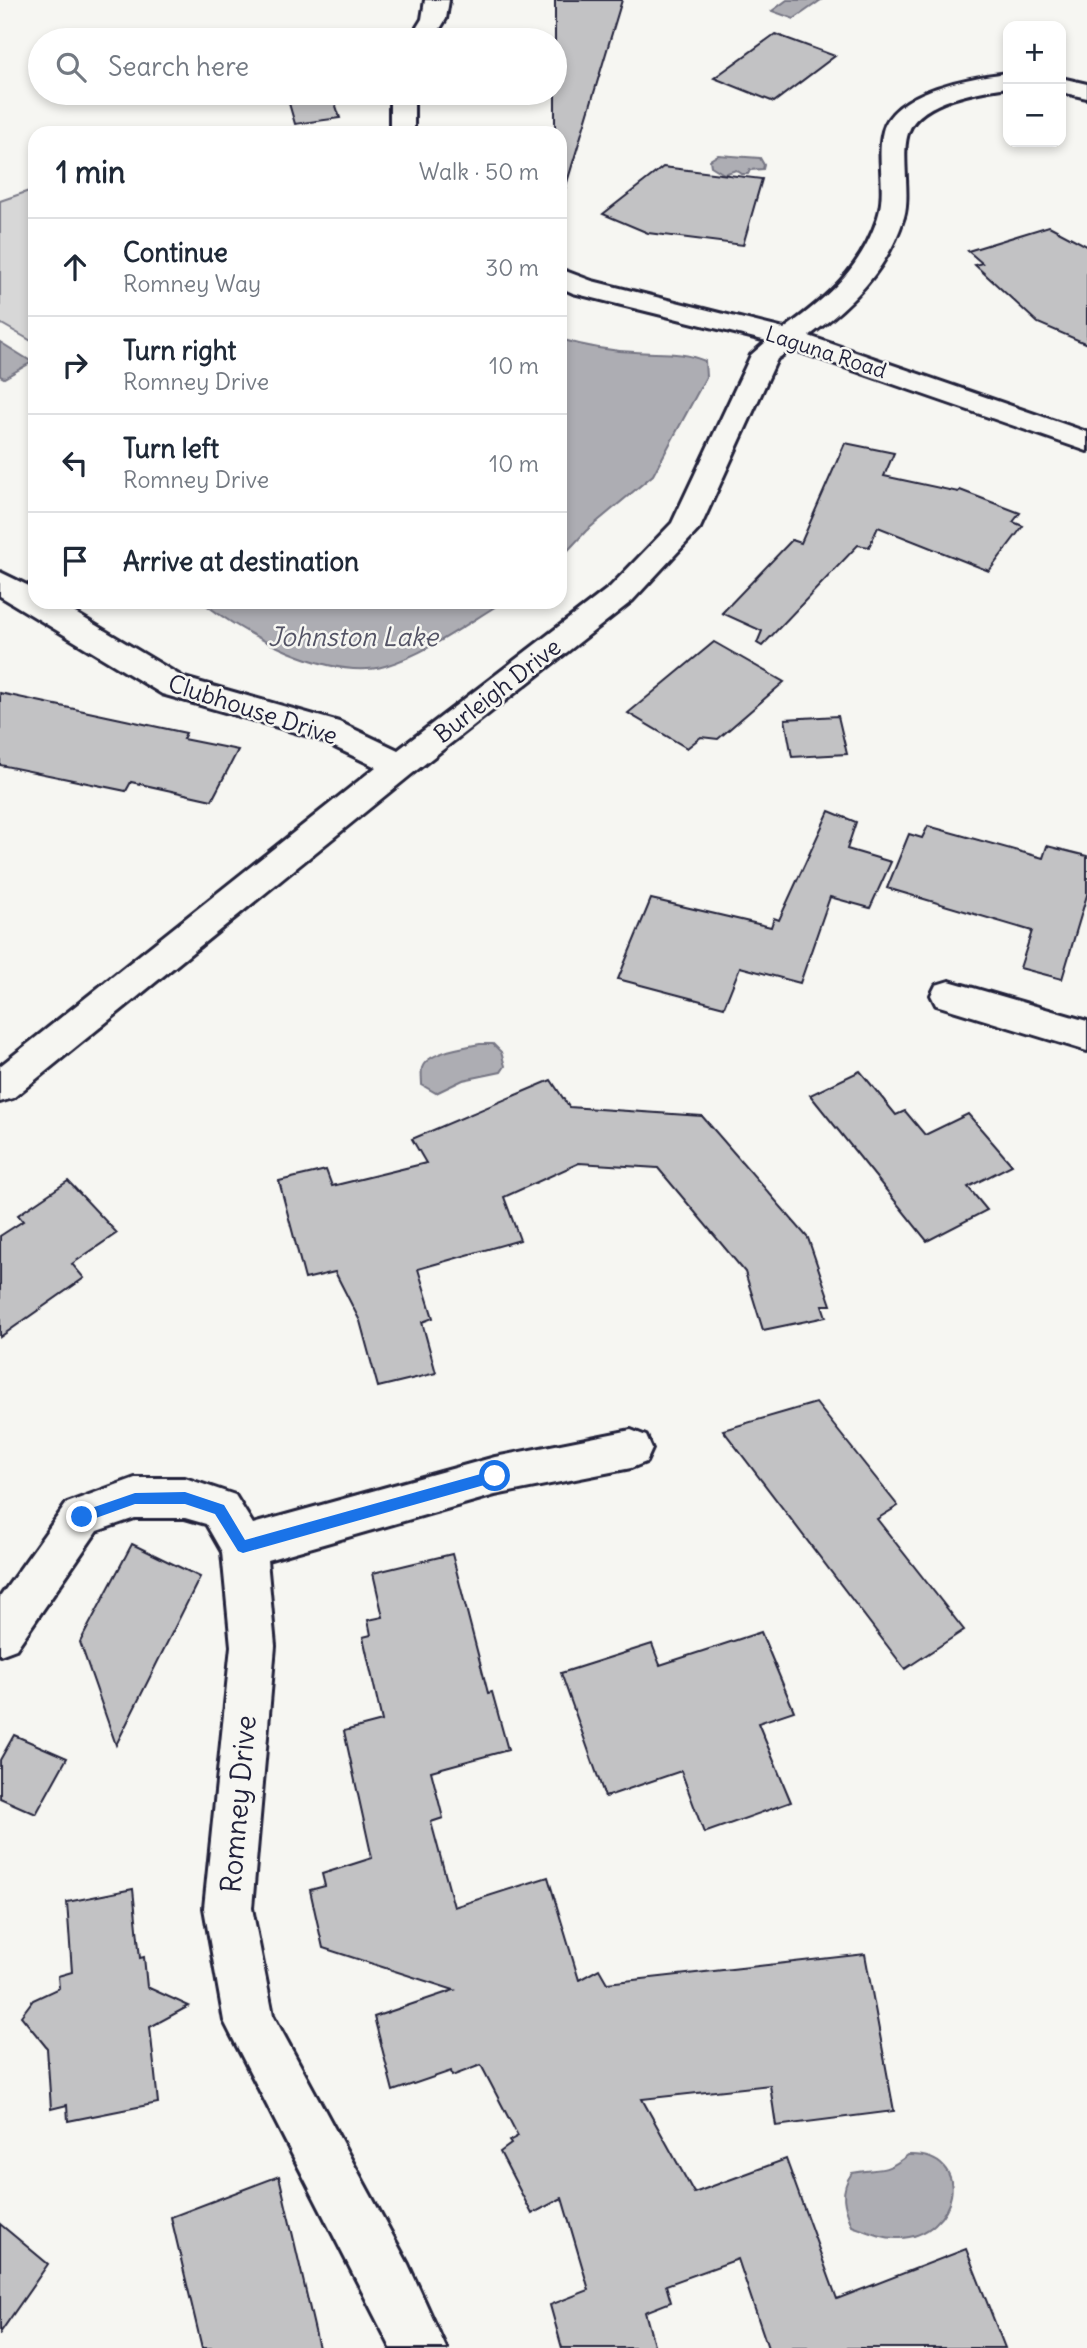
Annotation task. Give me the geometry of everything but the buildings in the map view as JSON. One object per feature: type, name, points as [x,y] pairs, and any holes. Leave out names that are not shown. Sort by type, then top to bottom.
[{"type":"street","points":[[428,28],[434,19],[437,0]]},
{"type":"street","name":"Burleigh Drive","points":[[0,1087],[401,765],[621,594],[685,528],[765,355],[819,316],[865,273],[892,215],[896,130],[915,107],[965,85],[1003,81]]},
{"type":"street","points":[[1066,86],[1087,90]]},
{"type":"street","points":[[402,105],[402,126]]},
{"type":"street","name":"Laguna Road","points":[[567,280],[788,338],[1087,442]]},
{"type":"street","name":"Clubhouse Drive","points":[[0,582],[28,599]]},
{"type":"street","name":"Clubhouse Drive","points":[[44,609],[173,687],[327,730],[401,765]]},
{"type":"street","points":[[949,995],[1087,1036]]},
{"type":"street","points":[[243,1547],[495,1476],[631,1449]]},
{"type":"street","name":"Romney Drive","points":[[0,1634],[82,1517],[135,1498],[185,1498],[219,1509],[243,1547],[249,1584],[253,1646],[228,1908],[248,2021],[389,2283],[419,2348]]},
{"type":"shaded area","points":[[28,191],[28,339],[0,323],[0,201]]},
{"type":"water","points":[[787,0],[821,0],[794,19],[772,11]]},
{"type":"water","points":[[718,155],[760,158],[763,169],[750,170],[748,174],[736,170],[724,174],[711,166],[710,160]]},
{"type":"water","points":[[567,341],[607,349],[679,354],[705,361],[706,377],[653,475],[586,531],[567,551]]},
{"type":"water","points":[[0,342],[28,360],[28,364],[4,378],[0,376]]},
{"type":"water","name":"Johnston Lake","points":[[212,609],[492,609],[416,654],[385,666],[363,669],[340,667],[289,652],[264,641]]},
{"type":"water","points":[[493,1044],[501,1052],[505,1066],[501,1072],[463,1080],[436,1093],[422,1085],[422,1068],[425,1062],[448,1051]]},
{"type":"water","points":[[908,2155],[930,2158],[944,2167],[951,2180],[951,2195],[946,2211],[935,2224],[919,2234],[899,2238],[881,2236],[852,2226],[844,2192],[852,2173],[887,2168]]},
{"type":"route","points":[[82,1517],[135,1498],[185,1498],[219,1509],[243,1547],[495,1476]]}]
